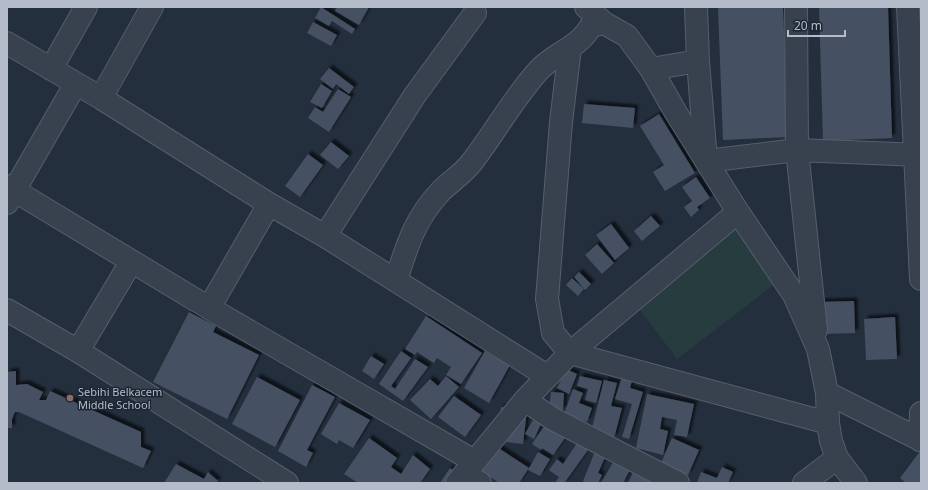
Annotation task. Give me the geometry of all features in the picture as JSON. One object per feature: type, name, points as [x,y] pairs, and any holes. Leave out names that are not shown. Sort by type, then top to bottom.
[{"type":"street","points":[[51,69],[86,7]]},
{"type":"street","points":[[100,98],[152,7]]},
{"type":"street","points":[[586,7],[606,15],[627,36],[651,69],[738,212],[794,295],[818,349]]},
{"type":"street","points":[[696,7],[698,61],[706,161]]},
{"type":"street","points":[[796,7],[797,150],[818,349],[828,393],[828,423],[837,458],[856,483]]},
{"type":"street","points":[[908,7],[918,154],[921,279]]},
{"type":"street","points":[[326,236],[415,95],[475,13]]},
{"type":"street","points":[[396,280],[411,233],[440,192],[462,175],[516,97],[539,70],[553,58],[570,48],[586,35],[591,26],[606,15]]},
{"type":"street","points":[[7,43],[100,98],[269,204],[326,236],[547,376]]},
{"type":"street","points":[[570,48],[561,122],[547,299],[553,333],[570,353],[828,423]]},
{"type":"street","points":[[651,69],[698,61]]},
{"type":"street","points":[[75,84],[9,193],[209,308],[469,475],[525,400],[570,353],[738,212]]},
{"type":"street","points":[[706,161],[797,150],[918,154]]},
{"type":"street","points":[[209,308],[269,204]]},
{"type":"street","points":[[78,351],[131,262]]},
{"type":"street","points":[[8,312],[78,351],[287,483]]},
{"type":"street","points":[[828,393],[921,440],[921,413]]},
{"type":"street","points":[[525,400],[553,419],[678,483]]},
{"type":"street","points":[[804,483],[837,458]]},
{"type":"green space","points":[[734,225],[775,284],[677,359],[634,302]]},
{"type":"building","points":[[321,7],[355,29],[352,34],[332,21],[329,26],[315,18]]},
{"type":"building","points":[[337,7],[369,7],[359,25],[335,11]]},
{"type":"building","points":[[718,7],[783,7],[788,137],[723,140]]},
{"type":"building","points":[[819,7],[888,7],[892,138],[823,141]]},
{"type":"building","points":[[313,22],[337,35],[331,46],[307,33]]},
{"type":"building","points":[[329,68],[354,87],[349,94],[336,84],[333,89],[320,79]]},
{"type":"building","points":[[321,84],[332,91],[322,108],[310,102]]},
{"type":"building","points":[[338,89],[351,97],[329,132],[308,118],[315,107],[323,112]]},
{"type":"building","points":[[584,104],[635,108],[633,128],[582,123]]},
{"type":"building","points":[[659,114],[695,173],[665,191],[653,172],[664,165],[640,126]]},
{"type":"building","points":[[331,142],[349,156],[338,169],[320,155]]},
{"type":"building","points":[[308,154],[323,165],[300,197],[285,186]]},
{"type":"building","points":[[696,177],[710,198],[697,207],[699,210],[691,217],[684,207],[692,201],[682,187]]},
{"type":"building","points":[[651,216],[660,226],[642,241],[634,231]]},
{"type":"building","points":[[611,224],[629,248],[615,260],[596,235]]},
{"type":"building","points":[[597,244],[614,263],[602,274],[585,255]]},
{"type":"building","points":[[579,272],[591,284],[585,290],[574,277]]},
{"type":"building","points":[[572,278],[584,289],[578,296],[566,285]]},
{"type":"building","points":[[854,301],[855,333],[820,334],[819,302]]},
{"type":"building","points":[[189,312],[216,326],[213,332],[259,355],[227,419],[153,382]]},
{"type":"building","points":[[426,316],[482,353],[461,384],[446,375],[451,367],[437,358],[434,363],[417,352],[415,355],[405,349]]},
{"type":"building","points":[[895,317],[897,359],[866,360],[864,319]]},
{"type":"building","points":[[401,351],[411,358],[391,386],[395,389],[415,359],[428,367],[403,401],[379,384]]},
{"type":"building","points":[[485,351],[510,365],[489,403],[464,388]]},
{"type":"building","points":[[371,356],[384,364],[374,379],[362,371]]},
{"type":"building","points":[[566,369],[577,374],[569,394],[557,388]]},
{"type":"building","points":[[16,371],[16,385],[27,384],[43,392],[39,400],[46,400],[50,391],[141,432],[141,447],[151,451],[143,468],[19,412],[15,412],[12,419],[12,428],[7,428],[7,372]]},
{"type":"building","points":[[623,374],[633,377],[630,388],[643,392],[629,439],[622,437],[632,404],[615,399]]},
{"type":"building","points":[[446,376],[459,387],[431,419],[410,400],[430,379],[438,386]]},
{"type":"building","points":[[580,376],[602,381],[596,403],[585,400],[588,389],[577,386]]},
{"type":"building","points":[[257,377],[300,400],[275,447],[232,424]]},
{"type":"building","points":[[604,380],[617,383],[611,406],[622,408],[614,438],[591,432]]},
{"type":"building","points":[[312,385],[335,397],[307,450],[313,453],[306,467],[278,451]]},
{"type":"building","points":[[573,389],[583,393],[579,403],[592,408],[587,422],[564,414]]},
{"type":"building","points":[[551,392],[564,393],[563,410],[549,410]]},
{"type":"building","points":[[647,394],[694,404],[687,437],[674,435],[677,420],[662,417],[660,429],[668,431],[663,455],[636,448]]},
{"type":"building","points":[[454,396],[481,415],[465,437],[438,417]]},
{"type":"building","points":[[339,403],[370,420],[353,448],[339,440],[337,444],[321,434]]},
{"type":"building","points":[[501,407],[527,410],[523,444],[506,442],[507,436],[498,435]]},
{"type":"building","points":[[533,420],[541,424],[534,439],[525,434]]},
{"type":"building","points":[[545,425],[565,438],[553,455],[532,444]]},
{"type":"building","points":[[369,438],[397,458],[391,467],[401,474],[413,455],[430,469],[420,483],[358,483],[344,474]]},
{"type":"building","points":[[672,438],[699,450],[688,475],[661,463]]},
{"type":"building","points":[[488,441],[529,468],[519,483],[499,483],[472,464]]},
{"type":"building","points":[[577,443],[588,450],[565,482],[567,483],[555,483],[559,477],[549,470],[557,459],[563,464]]},
{"type":"building","points":[[596,449],[607,453],[598,473],[602,475],[598,483],[587,483],[583,481]]},
{"type":"building","points":[[921,450],[921,483],[906,483],[900,478]]},
{"type":"building","points":[[538,452],[550,459],[540,476],[528,470]]},
{"type":"building","points":[[615,459],[631,468],[623,483],[601,483]]},
{"type":"building","points":[[176,464],[204,479],[208,472],[218,481],[217,483],[164,483]]},
{"type":"building","points":[[722,467],[733,472],[728,483],[697,483],[701,472],[717,478]]},
{"type":"building","points":[[450,468],[472,483],[440,483]]},
{"type":"building","points":[[635,468],[661,483],[628,483]]},
{"type":"place","name":"Sebihi Belkacem Middle School","points":[[70,398]]}]
